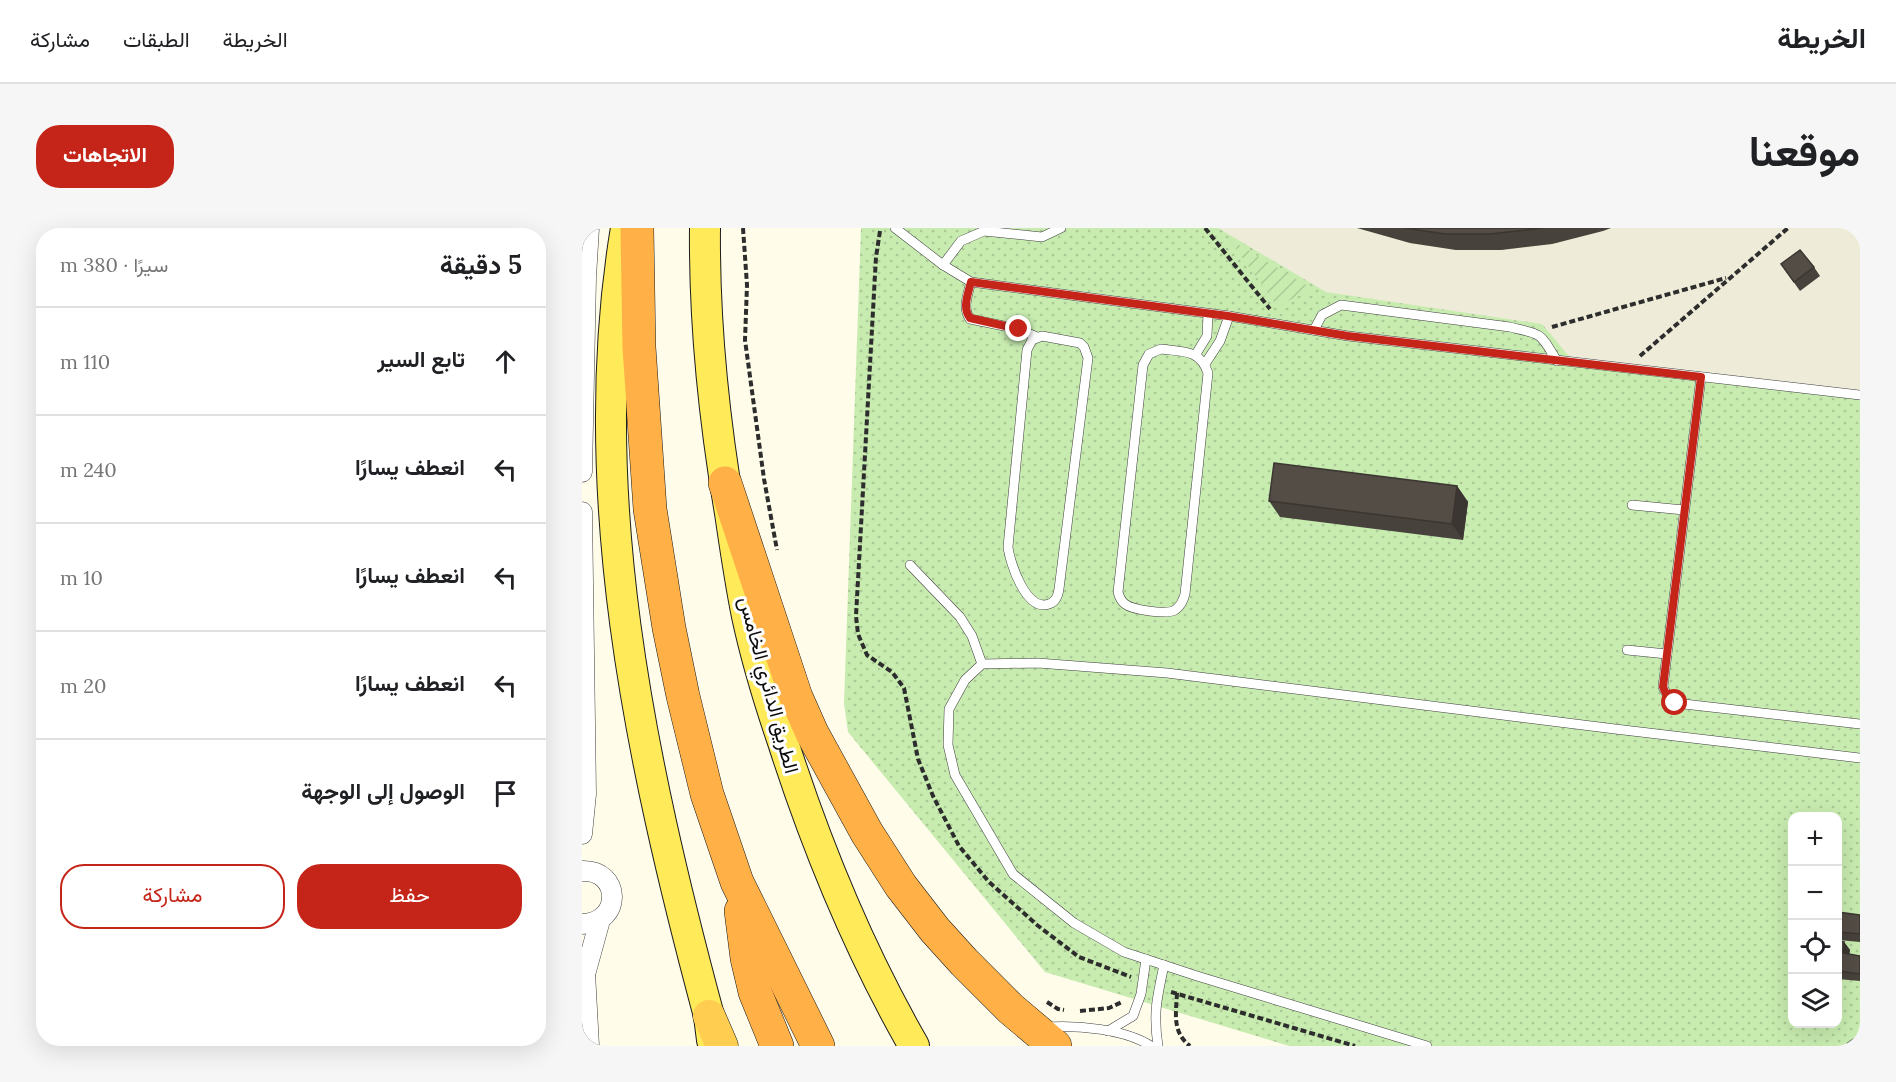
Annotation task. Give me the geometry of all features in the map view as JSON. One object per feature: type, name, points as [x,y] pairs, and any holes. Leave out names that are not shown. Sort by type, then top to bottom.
[{"type":"highway","points":[[637,228],[639,347],[650,509],[660,578],[683,696],[707,794],[737,882],[818,1046]]},
{"type":"highway","points":[[724,483],[796,697],[812,732],[867,833],[901,886],[935,930],[964,962],[1011,1010],[1042,1024]]},
{"type":"highway","points":[[737,882],[747,958],[755,992],[777,1046]]},
{"type":"highway","points":[[711,1031],[722,1046]]},
{"type":"main road","points":[[626,228],[617,270],[609,352],[608,472],[613,548],[623,633],[657,813],[711,1031]]},
{"type":"main road","name":"الطريق الدائري الخامس","points":[[705,228],[711,371],[724,483],[747,615],[759,665],[794,776],[829,872],[859,940],[914,1046]]},
{"type":"street","points":[[582,472],[586,277],[590,228]]},
{"type":"street","points":[[582,512],[586,794],[582,834]]},
{"type":"street","points":[[582,871],[597,873],[605,879],[612,896],[611,905],[591,922],[589,955],[584,965],[589,1046]]},
{"type":"lane","points":[[895,228],[943,265],[971,282],[1228,316],[1348,336],[1860,395]]},
{"type":"lane","points":[[943,265],[961,241],[984,231],[1042,237],[1060,228]]},
{"type":"lane","points":[[971,282],[966,308],[966,314],[970,318],[1019,329],[1037,337],[1074,340],[1084,347],[1088,358],[1058,596],[1053,603],[1046,605],[1033,600],[1018,580],[1013,570],[1008,547],[1027,350],[1032,340],[1037,337]]},
{"type":"lane","points":[[1314,330],[1322,315],[1341,304],[1534,332],[1546,339],[1557,361]]},
{"type":"lane","points":[[1196,354],[1207,336],[1208,314]]},
{"type":"lane","points":[[1205,364],[1220,341],[1228,316]]},
{"type":"lane","points":[[1155,350],[1196,354],[1205,364],[1208,382],[1183,603],[1168,613],[1132,608],[1120,599],[1118,592],[1143,365],[1149,354],[1155,350]]},
{"type":"lane","points":[[1701,377],[1663,687],[1667,696],[1675,703],[1860,724]]},
{"type":"lane","points":[[1632,505],[1684,510]]},
{"type":"lane","points":[[910,565],[960,617],[972,636],[982,664]]},
{"type":"lane","points":[[1628,650],[1667,654]]},
{"type":"lane","points":[[1426,1046],[1124,952],[1074,923],[1013,874],[955,775],[948,744],[949,710],[965,680],[982,664],[1038,663],[1167,673],[1860,758]]},
{"type":"lane","points":[[1108,1031],[1133,1016],[1142,994],[1146,959]]},
{"type":"lane","points":[[1158,1046],[1154,1022],[1164,965]]},
{"type":"lane","points":[[1042,1024],[1108,1031],[1151,1046]]},
{"type":"lane","points":[[1851,1046],[1860,1040]]},
{"type":"path","points":[[743,228],[747,285],[745,340],[764,479],[779,559]]},
{"type":"path","points":[[881,228],[876,257],[856,616],[858,634],[867,655],[892,672],[904,688],[918,759],[933,796],[960,846],[989,882],[1036,925],[1079,957],[1143,983]]},
{"type":"path","points":[[1205,228],[1282,324]]},
{"type":"path","points":[[1623,368],[1628,368],[1788,228]]},
{"type":"path","points":[[1534,332],[1730,277]]},
{"type":"path","points":[[1129,987],[1132,977]]},
{"type":"path","points":[[1159,988],[1354,1046]]},
{"type":"path","points":[[1178,993],[1176,1026],[1182,1040],[1190,1046]]},
{"type":"path","points":[[1042,1024],[1058,1009],[1072,1011],[1120,1005],[1127,997]]},
{"type":"green space","points":[[861,228],[1860,228],[1860,1046],[1289,1046],[1045,972],[848,732],[844,703]]},
{"type":"green space","points":[[1229,239],[1313,289],[1277,306]]},
{"type":"shaded area","points":[[1218,228],[1357,228],[1410,243],[1456,250],[1501,250],[1553,244],[1611,228],[1860,228],[1860,394],[1573,361],[1542,324],[1326,292]]},
{"type":"building","points":[[1405,228],[1543,228],[1490,234],[1445,234]]},
{"type":"building","points":[[1800,250],[1814,267],[1794,282],[1781,264]]},
{"type":"building","points":[[1274,463],[1457,486],[1452,524],[1269,501]]},
{"type":"building","points":[[1842,913],[1860,915],[1860,934],[1842,932]]},
{"type":"building","points":[[1842,942],[1844,942],[1843,953],[1860,956],[1860,974],[1842,972]]},
{"type":"route","points":[[1019,329],[970,318],[966,314],[966,308],[971,282],[1228,316],[1348,336],[1701,377],[1663,687],[1667,696],[1675,703]]}]
